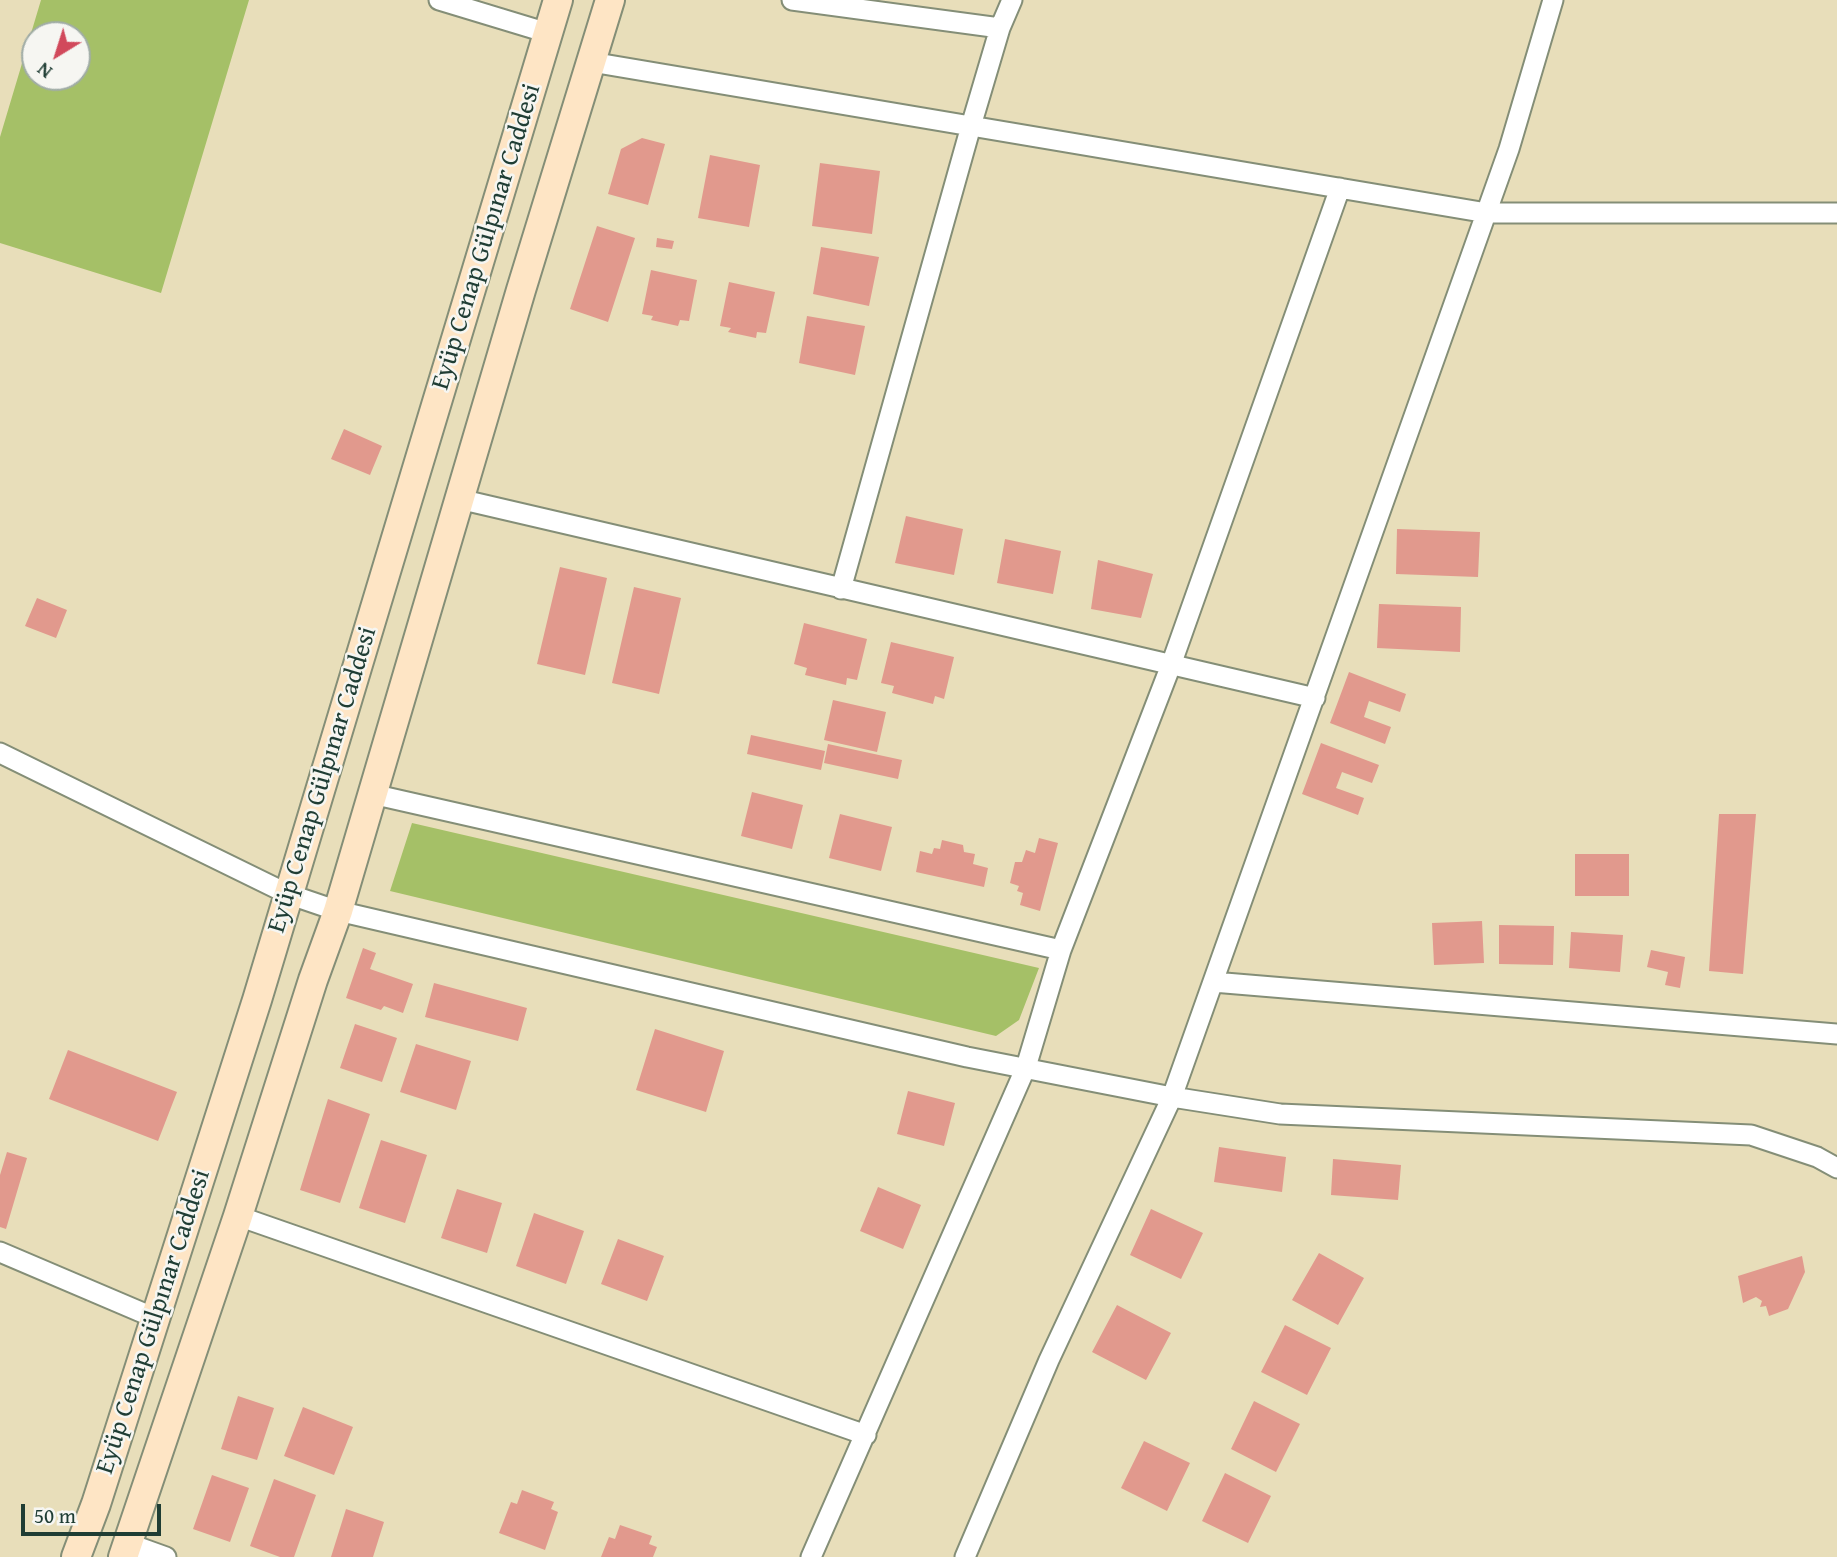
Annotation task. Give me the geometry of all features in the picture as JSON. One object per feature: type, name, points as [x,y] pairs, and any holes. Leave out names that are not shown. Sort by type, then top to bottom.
[{"type":"main road","name":"Eyüp Cenap Gülpınar Caddesi","points":[[76,1557],[96,1504],[257,1000],[558,0]]},
{"type":"main road","points":[[125,1550],[338,911],[458,499],[610,0]]},
{"type":"street","points":[[439,0],[548,33]]},
{"type":"street","points":[[792,0],[1000,28]]},
{"type":"street","points":[[841,589],[971,126],[1000,28],[1012,0]]},
{"type":"street","points":[[965,1557],[1049,1360],[1172,1097],[1487,213],[1553,0]]},
{"type":"street","points":[[591,62],[1487,213],[1837,213]]},
{"type":"street","points":[[811,1557],[1026,1067],[1061,950],[1171,665],[1340,188]]},
{"type":"street","points":[[458,499],[1315,698]]},
{"type":"street","points":[[0,753],[288,894],[338,911],[967,1057],[1172,1097],[1280,1114],[1751,1135],[1817,1157],[1837,1168]]},
{"type":"street","points":[[372,794],[1061,950]]},
{"type":"street","points":[[1213,982],[1837,1034]]},
{"type":"street","points":[[238,1216],[866,1435]]},
{"type":"street","points":[[0,1252],[155,1318]]},
{"type":"street","points":[[125,1550],[166,1557]]},
{"type":"green space","points":[[41,0],[249,0],[161,293],[0,243],[0,137],[21,67],[21,91],[91,91],[91,21],[35,21]]},
{"type":"green space","points":[[412,823],[1039,968],[1019,1020],[996,1036],[390,891]]},
{"type":"building","points":[[642,138],[665,144],[648,205],[608,194],[621,149]]},
{"type":"building","points":[[710,155],[760,165],[749,227],[698,218]]},
{"type":"building","points":[[820,163],[880,171],[872,234],[812,226]]},
{"type":"building","points":[[597,226],[635,238],[608,322],[570,309]]},
{"type":"building","points":[[657,238],[674,241],[672,249],[656,247]]},
{"type":"building","points":[[821,247],[879,257],[869,306],[813,294]]},
{"type":"building","points":[[651,270],[697,280],[689,321],[680,320],[678,326],[651,320],[653,316],[642,314]]},
{"type":"building","points":[[729,282],[775,292],[766,333],[757,332],[756,338],[728,332],[731,328],[720,326]]},
{"type":"building","points":[[807,316],[865,326],[855,375],[799,363]]},
{"type":"building","points":[[344,429],[382,446],[370,475],[331,459]]},
{"type":"building","points":[[906,516],[963,529],[954,575],[895,563]]},
{"type":"building","points":[[1397,529],[1480,532],[1478,577],[1396,574]]},
{"type":"building","points":[[1005,539],[1061,551],[1053,594],[997,583]]},
{"type":"building","points":[[1098,560],[1153,574],[1141,618],[1091,609]]},
{"type":"building","points":[[560,567],[607,578],[585,675],[537,664]]},
{"type":"building","points":[[634,587],[681,598],[659,694],[612,683]]},
{"type":"building","points":[[37,598],[67,610],[56,638],[25,626]]},
{"type":"building","points":[[1379,604],[1461,607],[1460,652],[1377,648]]},
{"type":"building","points":[[804,623],[867,639],[857,680],[847,678],[846,685],[805,675],[807,668],[794,664]]},
{"type":"building","points":[[891,642],[954,657],[944,699],[935,696],[933,704],[892,693],[894,686],[881,683]]},
{"type":"building","points":[[1349,672],[1406,694],[1400,712],[1369,701],[1364,717],[1391,727],[1385,744],[1330,723]]},
{"type":"building","points":[[833,700],[886,712],[877,752],[824,740]]},
{"type":"building","points":[[751,735],[825,751],[821,770],[747,754]]},
{"type":"building","points":[[1321,743],[1379,765],[1372,783],[1342,772],[1336,788],[1364,798],[1358,815],[1302,794]]},
{"type":"building","points":[[828,744],[902,760],[898,779],[824,763]]},
{"type":"building","points":[[752,792],[803,805],[792,849],[741,836]]},
{"type":"building","points":[[840,814],[892,827],[881,871],[829,858]]},
{"type":"building","points":[[1719,814],[1756,814],[1743,974],[1709,971]]},
{"type":"building","points":[[1039,838],[1058,843],[1040,911],[1020,905],[1023,893],[1017,891],[1019,886],[1010,883],[1015,862],[1022,862],[1026,850],[1035,853]]},
{"type":"building","points":[[942,840],[963,845],[964,852],[975,854],[973,864],[988,868],[984,887],[916,872],[920,851],[932,854],[934,848],[940,849]]},
{"type":"building","points":[[1575,854],[1629,854],[1629,896],[1575,896]]},
{"type":"building","points":[[1482,921],[1484,963],[1434,965],[1432,923]]},
{"type":"building","points":[[1499,925],[1554,926],[1553,965],[1499,964]]},
{"type":"building","points":[[1571,932],[1623,935],[1620,972],[1569,968]]},
{"type":"building","points":[[363,948],[376,953],[370,969],[413,984],[403,1013],[384,1006],[381,1010],[346,998]]},
{"type":"building","points":[[1651,950],[1685,957],[1680,988],[1665,985],[1668,972],[1647,967]]},
{"type":"building","points":[[434,983],[527,1008],[518,1041],[425,1017]]},
{"type":"building","points":[[355,1024],[397,1038],[382,1082],[340,1068]]},
{"type":"building","points":[[655,1029],[724,1051],[706,1112],[636,1090]]},
{"type":"building","points":[[416,1044],[471,1061],[456,1110],[400,1092]]},
{"type":"building","points":[[68,1050],[177,1092],[158,1141],[49,1099]]},
{"type":"building","points":[[908,1091],[955,1103],[944,1146],[897,1134]]},
{"type":"building","points":[[328,1099],[370,1114],[340,1203],[300,1190]]},
{"type":"building","points":[[381,1140],[427,1155],[405,1223],[359,1208]]},
{"type":"building","points":[[1219,1147],[1286,1157],[1282,1192],[1214,1182]]},
{"type":"building","points":[[7,1152],[27,1158],[6,1229],[0,1227],[0,1175]]},
{"type":"building","points":[[1333,1159],[1401,1165],[1398,1200],[1331,1195]]},
{"type":"building","points":[[878,1187],[921,1205],[903,1249],[860,1231]]},
{"type":"building","points":[[457,1189],[502,1203],[487,1253],[441,1238]]},
{"type":"building","points":[[1151,1209],[1203,1233],[1181,1279],[1130,1255]]},
{"type":"building","points":[[534,1213],[584,1231],[566,1284],[516,1266]]},
{"type":"building","points":[[618,1239],[664,1256],[647,1301],[601,1284]]},
{"type":"building","points":[[1319,1253],[1364,1278],[1338,1325],[1292,1300]]},
{"type":"building","points":[[1802,1256],[1805,1272],[1788,1309],[1769,1316],[1766,1306],[1760,1307],[1762,1301],[1756,1297],[1743,1303],[1738,1276]]},
{"type":"building","points":[[1117,1305],[1171,1333],[1146,1380],[1092,1352]]},
{"type":"building","points":[[1285,1325],[1331,1348],[1307,1395],[1261,1372]]},
{"type":"building","points":[[238,1396],[274,1408],[257,1460],[221,1449]]},
{"type":"building","points":[[1254,1401],[1300,1424],[1276,1472],[1231,1449]]},
{"type":"building","points":[[303,1407],[353,1427],[334,1475],[284,1456]]},
{"type":"building","points":[[1144,1441],[1190,1463],[1167,1511],[1121,1488]]},
{"type":"building","points":[[1225,1473],[1271,1496],[1248,1543],[1202,1521]]},
{"type":"building","points":[[212,1475],[249,1488],[230,1542],[193,1529]]},
{"type":"building","points":[[274,1479],[316,1495],[294,1557],[280,1557],[250,1546]]},
{"type":"building","points":[[522,1490],[554,1502],[551,1509],[558,1512],[545,1550],[499,1533],[511,1502],[517,1504]]},
{"type":"building","points":[[346,1509],[384,1522],[373,1557],[331,1557]]},
{"type":"building","points":[[620,1525],[652,1536],[649,1544],[657,1547],[653,1557],[601,1557],[609,1537],[615,1539]]}]
